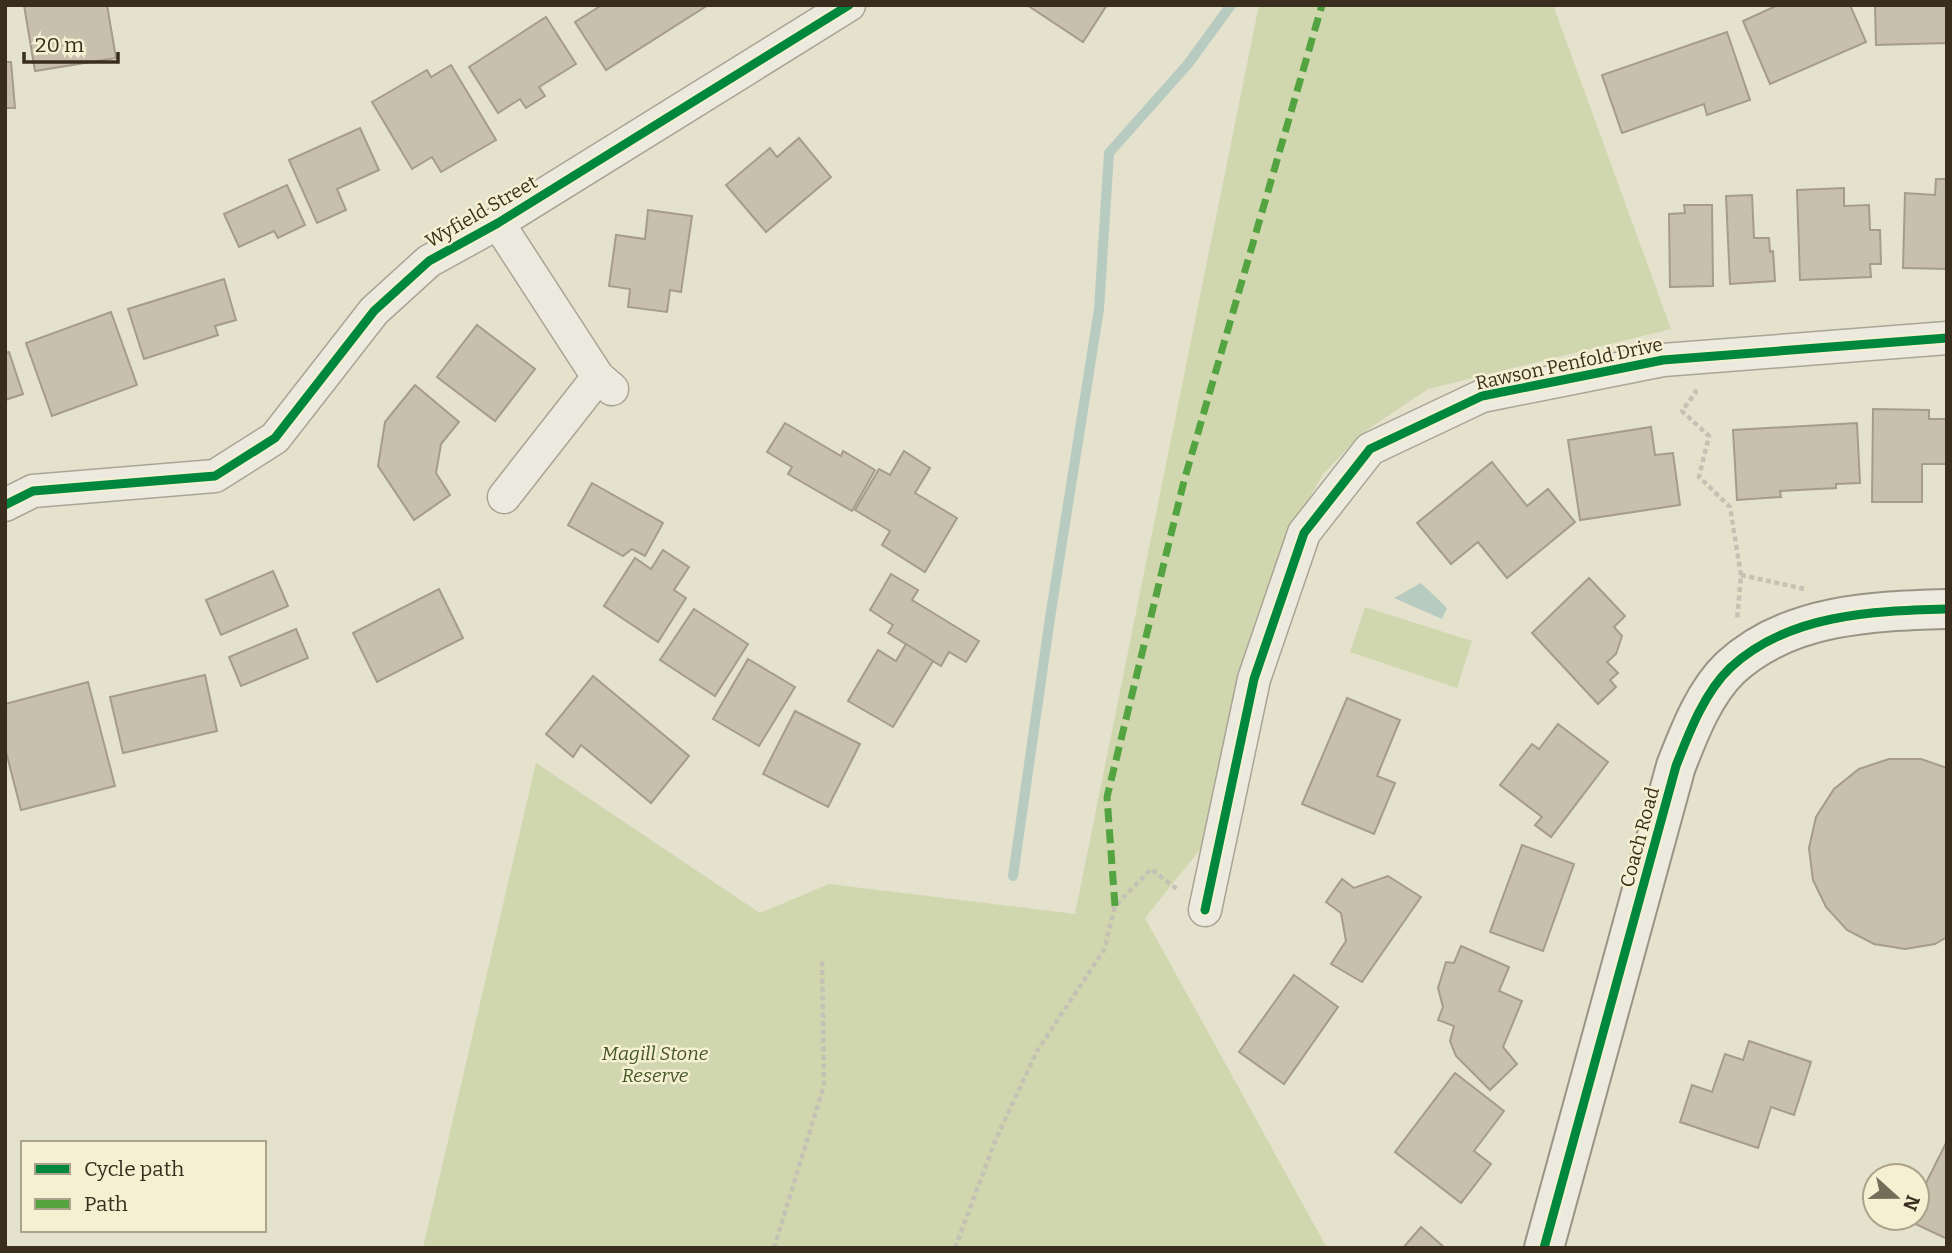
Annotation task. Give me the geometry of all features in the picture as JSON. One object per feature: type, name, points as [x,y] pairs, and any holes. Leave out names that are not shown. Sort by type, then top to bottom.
[{"type":"street","name":"Wyfield Street","points":[[5,505],[33,491],[215,476],[275,438],[374,311],[429,261],[498,223],[849,5]]},
{"type":"street","name":"Wyfield Street","points":[[498,223],[605,383],[504,497]]},
{"type":"street","name":"Rawson Penfold Drive","points":[[1205,910],[1254,679],[1304,533],[1370,449],[1482,396],[1662,360],[1947,338]]},
{"type":"street","name":"Coach Road","points":[[1544,1248],[1676,766],[1692,725],[1714,690],[1730,669],[1750,654],[1795,629],[1869,613],[1947,609]]},
{"type":"path","points":[[1662,360],[1696,392],[1682,411],[1709,436],[1699,477],[1730,507],[1741,575]]},
{"type":"path","points":[[955,1248],[996,1139],[1037,1051],[1104,950],[1115,906],[1151,869],[1205,910]]},
{"type":"path","points":[[774,1248],[824,1085],[822,958]]},
{"type":"green space","name":"Magill Stone Reserve","points":[[1259,5],[1553,5],[1671,329],[1428,389],[1364,432],[1323,474],[1293,527],[1202,847],[1145,918],[1327,1248],[423,1248],[536,763],[760,913],[829,884],[1075,914]]},
{"type":"green space","points":[[1365,607],[1472,641],[1457,688],[1350,652]]},
{"type":"shaded area","points":[[1421,583],[1447,608],[1442,619],[1394,598]]},
{"type":"building","points":[[24,5],[107,5],[116,58],[35,71]]},
{"type":"building","points":[[602,5],[708,5],[606,70],[575,22]]},
{"type":"building","points":[[1027,5],[1107,5],[1083,42]]},
{"type":"building","points":[[1778,5],[1850,5],[1866,42],[1770,84],[1743,21]]},
{"type":"building","points":[[1875,5],[1947,5],[1947,43],[1876,45]]},
{"type":"building","points":[[546,17],[576,64],[539,87],[545,96],[526,108],[520,99],[498,113],[469,67]]},
{"type":"building","points":[[1727,32],[1750,100],[1707,115],[1704,104],[1622,133],[1602,75]]},
{"type":"building","points":[[5,62],[11,62],[15,108],[5,108]]},
{"type":"building","points":[[451,65],[496,140],[441,172],[432,157],[412,169],[372,102],[427,70],[431,77]]},
{"type":"building","points":[[360,128],[379,170],[337,189],[346,210],[317,223],[289,160]]},
{"type":"building","points":[[799,138],[831,177],[766,232],[726,185],[770,148],[777,157]]},
{"type":"building","points":[[1936,179],[1947,179],[1947,269],[1903,268],[1905,193],[1935,195]]},
{"type":"building","points":[[287,185],[305,225],[278,238],[274,231],[239,247],[224,214]]},
{"type":"building","points":[[1844,188],[1844,206],[1869,205],[1870,230],[1880,230],[1881,264],[1870,264],[1871,277],[1800,280],[1797,190]]},
{"type":"building","points":[[1752,195],[1754,238],[1769,238],[1770,252],[1773,251],[1775,281],[1730,284],[1726,196]]},
{"type":"building","points":[[1684,205],[1712,205],[1713,286],[1670,287],[1669,214],[1685,213]]},
{"type":"building","points":[[648,210],[692,216],[681,292],[670,290],[667,312],[628,307],[630,289],[609,286],[616,235],[645,239]]},
{"type":"building","points":[[224,279],[236,320],[215,326],[218,335],[144,359],[128,309]]},
{"type":"building","points":[[111,312],[137,385],[52,416],[26,343]]},
{"type":"building","points":[[477,325],[535,369],[495,421],[437,377]]},
{"type":"building","points":[[9,352],[23,394],[5,400],[5,353]]},
{"type":"building","points":[[415,385],[459,422],[441,444],[436,473],[450,495],[414,520],[378,466],[385,422]]},
{"type":"building","points":[[1873,409],[1929,410],[1929,419],[1947,419],[1947,464],[1922,464],[1922,502],[1872,502]]},
{"type":"building","points":[[785,423],[841,456],[843,451],[875,470],[852,511],[788,474],[792,467],[767,452]]},
{"type":"building","points":[[1857,423],[1860,483],[1836,484],[1836,488],[1780,491],[1781,497],[1737,500],[1733,430]]},
{"type":"building","points":[[1651,427],[1655,455],[1673,453],[1680,505],[1580,520],[1568,440]]},
{"type":"building","points":[[904,451],[930,468],[915,493],[957,518],[925,572],[882,545],[890,531],[855,510],[879,469],[890,475]]},
{"type":"building","points":[[1492,462],[1527,506],[1548,489],[1575,522],[1507,578],[1478,542],[1451,564],[1417,523]]},
{"type":"building","points":[[592,483],[663,523],[645,556],[632,549],[623,556],[568,525]]},
{"type":"building","points":[[663,550],[689,567],[674,590],[686,598],[658,642],[604,606],[635,558],[651,569]]},
{"type":"building","points":[[273,571],[288,606],[221,635],[206,600]]},
{"type":"building","points":[[891,574],[918,590],[912,600],[979,641],[966,662],[949,652],[941,666],[888,633],[893,625],[870,610]]},
{"type":"building","points":[[1589,578],[1625,616],[1614,627],[1622,636],[1616,654],[1607,662],[1618,673],[1610,680],[1616,687],[1598,704],[1532,633]]},
{"type":"building","points":[[439,589],[463,638],[377,682],[353,633]]},
{"type":"building","points":[[694,609],[748,644],[715,696],[660,660]]},
{"type":"building","points":[[296,629],[308,658],[241,686],[229,657]]},
{"type":"building","points":[[906,644],[933,661],[893,727],[848,701],[878,650],[896,661]]},
{"type":"building","points":[[748,659],[795,687],[759,746],[713,719]]},
{"type":"building","points":[[205,675],[217,731],[123,753],[110,697]]},
{"type":"building","points":[[593,676],[689,756],[651,803],[581,745],[573,757],[546,734]]},
{"type":"building","points":[[88,682],[115,786],[21,810],[5,748],[5,704]]},
{"type":"building","points":[[1347,698],[1400,720],[1377,776],[1395,783],[1374,834],[1302,804]]},
{"type":"building","points":[[795,711],[860,744],[828,807],[763,774]]},
{"type":"building","points":[[1558,724],[1608,762],[1551,837],[1535,825],[1542,817],[1500,785],[1532,744],[1539,749]]},
{"type":"building","points":[[1889,759],[1921,759],[1947,768],[1947,937],[1935,944],[1905,949],[1874,944],[1847,930],[1826,907],[1813,880],[1809,848],[1816,817],[1834,789],[1859,769]]},
{"type":"building","points":[[1522,845],[1574,864],[1543,951],[1490,932]]},
{"type":"building","points":[[1388,876],[1421,897],[1362,982],[1331,964],[1346,941],[1341,913],[1326,902],[1342,879],[1354,888]]},
{"type":"building","points":[[1461,946],[1509,967],[1499,991],[1522,1001],[1503,1047],[1517,1064],[1490,1090],[1456,1056],[1450,1041],[1454,1026],[1438,1020],[1443,1007],[1438,988],[1446,962],[1454,963]]},
{"type":"building","points":[[1294,975],[1338,1007],[1284,1084],[1239,1052]]},
{"type":"building","points":[[1749,1041],[1811,1062],[1794,1115],[1771,1107],[1758,1148],[1680,1122],[1692,1085],[1712,1092],[1725,1054],[1743,1060]]},
{"type":"building","points":[[1455,1073],[1504,1111],[1474,1151],[1491,1164],[1461,1203],[1395,1152]]},
{"type":"building","points":[[1947,1141],[1947,1239],[1931,1231],[1931,1173]]},
{"type":"building","points":[[1421,1227],[1445,1248],[1403,1248]]},
{"type":"waterway","points":[[1013,876],[1050,618],[1099,309],[1109,153],[1188,64],[1231,5]]},
{"type":"marked path","points":[[1115,906],[1107,797],[1184,481],[1322,5]]},
{"type":"cycle path","points":[[5,505],[33,491],[215,476],[275,438],[374,311],[429,261],[498,223],[849,5]]},
{"type":"cycle path","points":[[1205,910],[1254,679],[1304,533],[1370,449],[1482,396],[1663,360],[1947,338]]},
{"type":"cycle path","points":[[1544,1248],[1676,766],[1712,689],[1730,668],[1753,650],[1804,626],[1861,614],[1947,609]]}]
